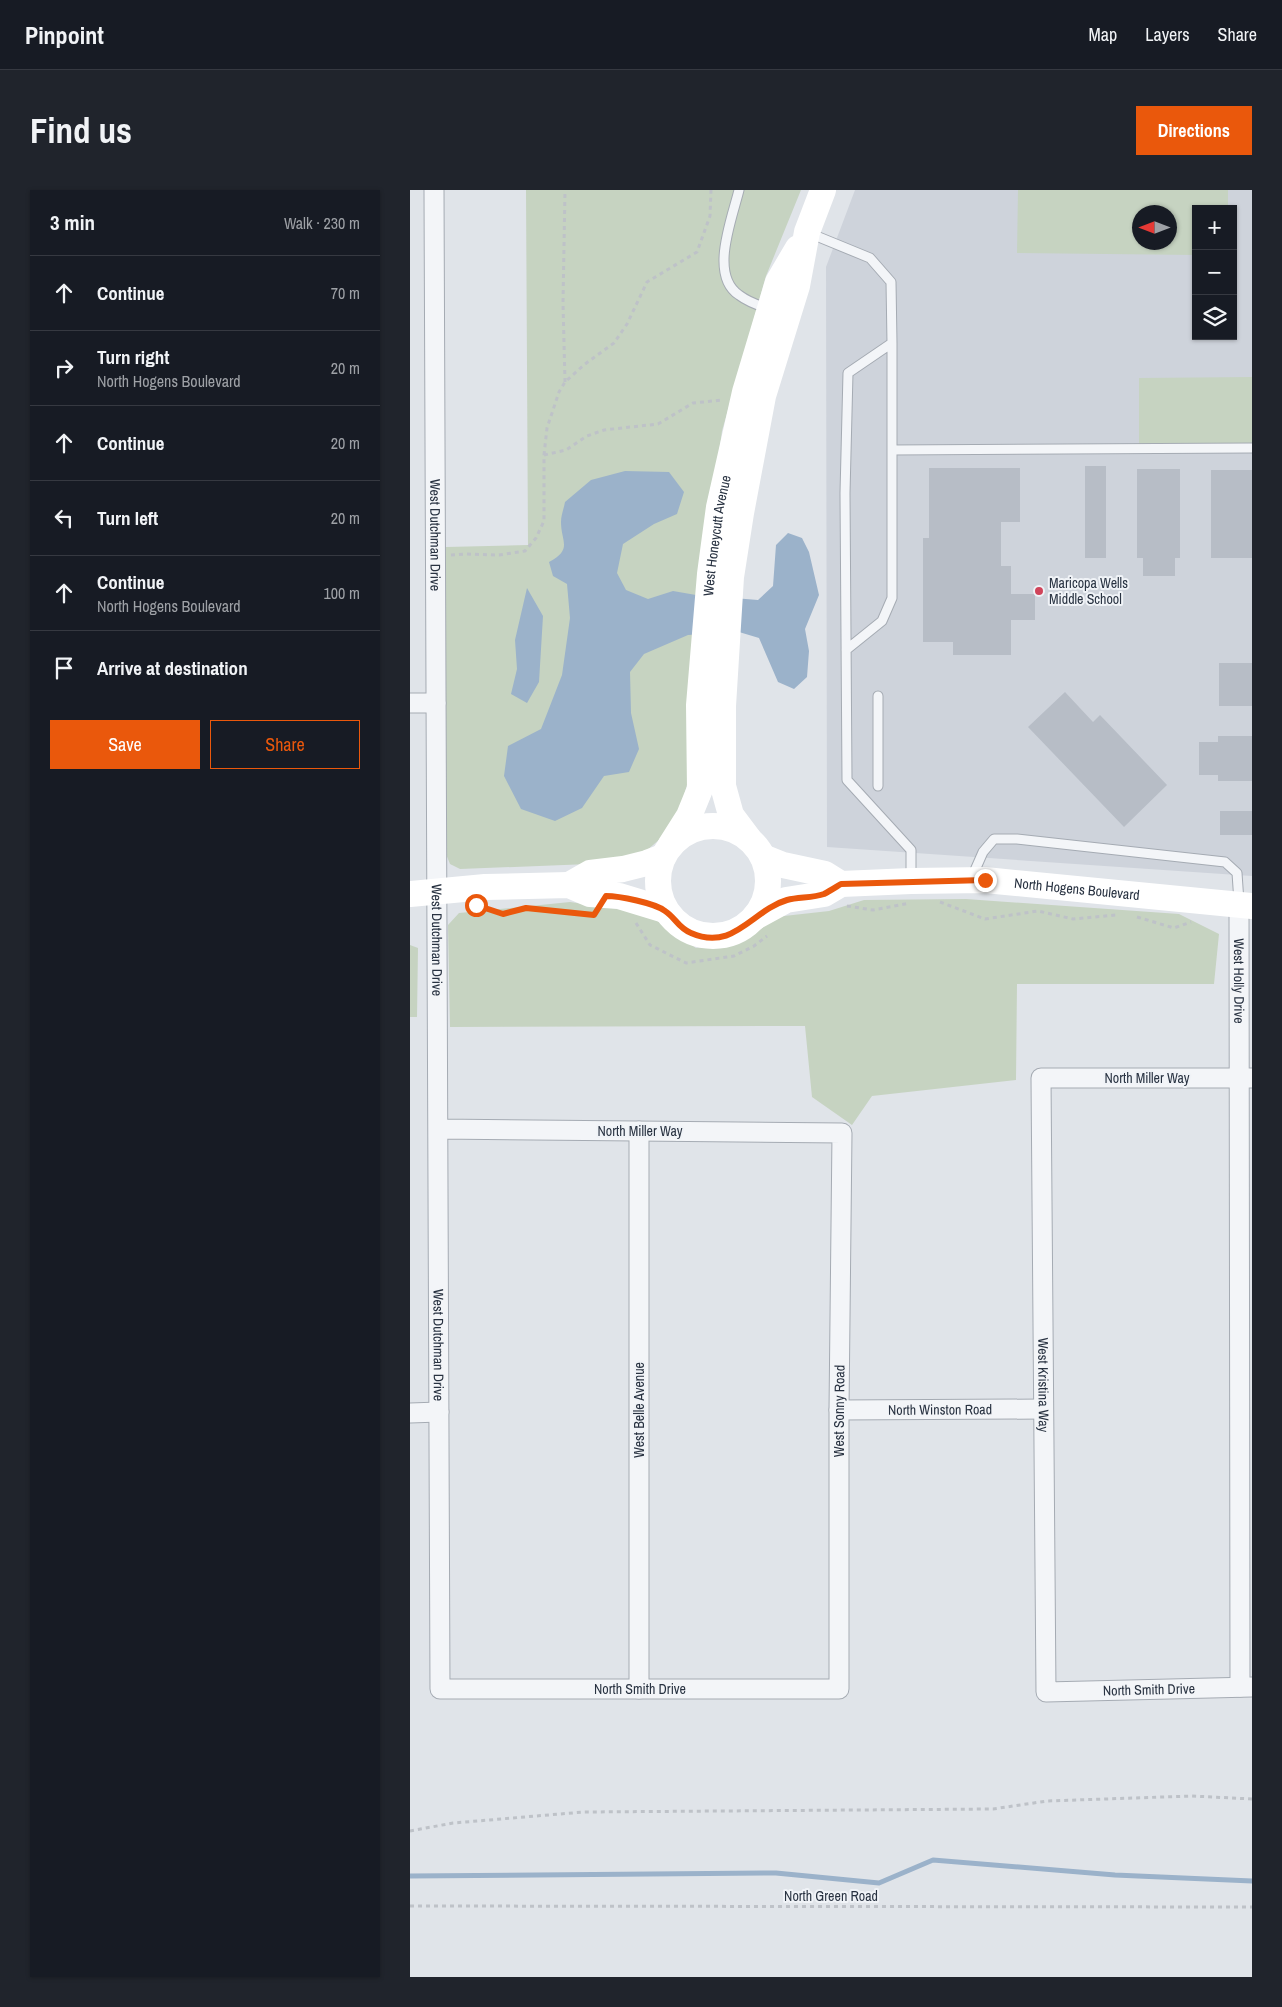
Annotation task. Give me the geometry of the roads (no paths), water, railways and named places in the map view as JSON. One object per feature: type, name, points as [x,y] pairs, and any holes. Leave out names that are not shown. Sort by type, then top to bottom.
[{"type":"street","name":"West Dutchman Drive","points":[[434,190],[440,1689]]},
{"type":"street","name":"West Honeycutt Avenue","points":[[666,851],[689,816],[700,789],[699,705],[714,649],[720,575],[719,507],[742,405],[778,282],[807,232],[823,190]]},
{"type":"street","name":"West Honeycutt Avenue","points":[[720,575],[741,513],[763,396],[796,286],[807,232]]},
{"type":"street","name":"West Honeycutt Avenue","points":[[714,649],[723,706],[723,786],[732,815],[756,848]]},
{"type":"street","points":[[410,703],[436,703]]},
{"type":"street","points":[[569,885],[590,874],[647,863],[666,851],[683,834],[699,827],[717,826],[734,830],[756,848],[768,872],[768,888],[764,904],[764,924],[742,929],[726,936],[708,937],[691,933],[676,924],[665,910],[658,893],[657,874],[666,851]]},
{"type":"street","name":"North Hogens Boulevard","points":[[756,848],[783,865],[825,874],[843,895]]},
{"type":"street","name":"North Hogens Boulevard","points":[[764,924],[786,900],[824,894],[914,892],[971,880],[1246,905]]},
{"type":"street","points":[[410,894],[437,890],[569,885],[590,894],[619,896],[665,910]]},
{"type":"street","name":"West Holly Drive","points":[[1246,905],[1246,1687]]},
{"type":"street","name":"North Miller Way","points":[[1041,1078],[1246,1078]]},
{"type":"street","name":"West Kristina Way","points":[[1041,1078],[1046,1692]]},
{"type":"street","name":"North Miller Way","points":[[438,1129],[842,1132]]},
{"type":"street","name":"West Belle Avenue","points":[[638,1131],[638,1689]]},
{"type":"street","name":"West Sonny Road","points":[[839,1689],[838,1410],[842,1132]]},
{"type":"street","name":"North Winston Road","points":[[838,1410],[1043,1409]]},
{"type":"street","points":[[410,1413],[439,1412]]},
{"type":"street","name":"North Smith Drive","points":[[1046,1692],[1246,1687]]},
{"type":"street","name":"North Smith Drive","points":[[440,1689],[839,1689]]},
{"type":"lane","points":[[738,190],[722,260],[724,275],[730,287],[738,295],[769,309]]},
{"type":"lane","points":[[807,232],[870,258],[891,282],[892,598],[882,621],[846,650]]},
{"type":"lane","points":[[892,343],[848,374],[845,493],[847,780],[911,850],[914,892]]},
{"type":"lane","points":[[892,450],[1252,448]]},
{"type":"lane","points":[[878,696],[878,786]]},
{"type":"lane","points":[[971,880],[983,852],[994,839],[1017,839],[1225,862],[1237,873],[1246,905]]},
{"type":"water","points":[[625,471],[669,472],[684,492],[677,514],[654,524],[623,544],[617,573],[626,590],[648,599],[673,591],[696,595],[758,600],[773,586],[776,545],[788,533],[802,538],[809,552],[819,595],[805,629],[809,651],[807,677],[794,689],[778,682],[759,638],[739,632],[688,635],[644,654],[630,672],[631,713],[639,749],[629,772],[604,776],[582,808],[555,821],[521,809],[504,776],[508,746],[541,729],[562,675],[570,618],[567,584],[553,576],[549,562],[561,553],[563,549],[561,517],[565,502],[591,480]]},
{"type":"water","points":[[527,588],[543,616],[539,682],[527,703],[511,694],[517,669],[515,640]]},
{"type":"waterway","points":[[410,1876],[776,1873],[879,1883],[933,1860],[1115,1875],[1252,1881]]},
{"type":"place","name":"Maricopa Wells Middle School","points":[[1039,591]]}]
